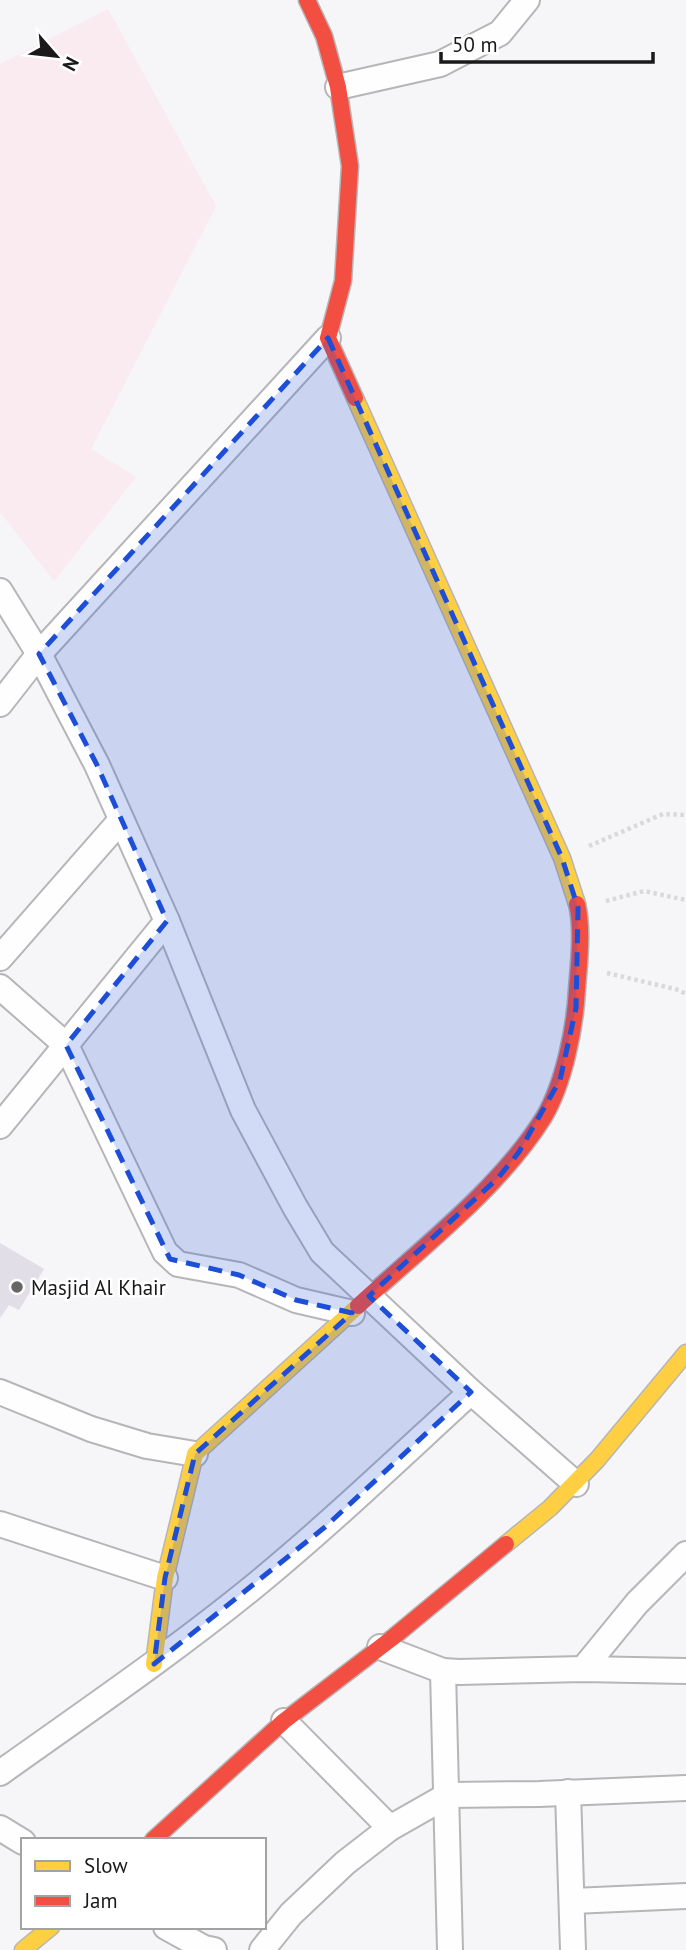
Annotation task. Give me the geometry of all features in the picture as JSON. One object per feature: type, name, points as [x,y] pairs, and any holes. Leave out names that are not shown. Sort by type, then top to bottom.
[{"type":"street","points":[[0,704],[39,654],[328,338],[343,281],[350,166],[338,87],[324,36],[307,0]]},
{"type":"street","points":[[338,87],[440,64],[500,33],[527,0]]},
{"type":"street","points":[[154,1664],[165,1578],[195,1454],[498,1178],[544,1116],[560,1080],[576,1008],[579,966],[578,908],[562,858],[328,338]]},
{"type":"street","points":[[0,592],[39,654],[97,765],[167,921],[243,1111],[322,1252],[361,1305],[471,1392],[576,1483]]},
{"type":"street","points":[[0,958],[121,820]]},
{"type":"street","points":[[0,1126],[167,921]]},
{"type":"street","points":[[0,987],[66,1045],[170,1259],[177,1264],[239,1275],[296,1300],[361,1305]]},
{"type":"street","points":[[155,1838],[284,1721],[517,1536],[576,1483],[686,1353]]},
{"type":"street","points":[[0,1392],[91,1429],[146,1446],[195,1454]]},
{"type":"street","points":[[0,1773],[154,1664],[256,1584],[325,1527],[471,1392]]},
{"type":"street","points":[[0,1524],[165,1578]]},
{"type":"street","points":[[583,1668],[637,1603],[686,1555]]},
{"type":"street","points":[[380,1647],[443,1671],[490,1673],[583,1668],[686,1671]]},
{"type":"street","points":[[443,1671],[450,1950]]},
{"type":"street","points":[[284,1721],[390,1828]]},
{"type":"street","points":[[262,1950],[307,1898],[345,1863],[390,1828],[448,1795],[686,1788]]},
{"type":"street","points":[[568,1792],[573,1950]]},
{"type":"street","points":[[0,1828],[21,1841]]},
{"type":"street","points":[[573,1901],[686,1896]]},
{"type":"street","points":[[23,1950],[49,1929]]},
{"type":"street","points":[[170,1929],[207,1949]]},
{"type":"path","points":[[562,858],[663,814],[686,815]]},
{"type":"path","points":[[578,908],[644,891],[686,900]]},
{"type":"path","points":[[579,966],[686,994]]},
{"type":"highlighted area","points":[[328,338],[562,858],[578,908],[576,1008],[560,1080],[519,1152],[498,1178],[369,1296],[471,1392],[325,1527],[154,1664],[165,1578],[195,1454],[352,1313],[296,1300],[239,1275],[170,1259],[66,1045],[167,921],[97,765],[39,654]]},
{"type":"shaded area","points":[[108,9],[216,206],[91,449],[136,477],[54,581],[0,512],[0,64]]},
{"type":"building","name":"Masjid Al Khair","points":[[0,1243],[44,1269],[19,1310],[9,1305],[0,1318]]},
{"type":"traffic: slow","points":[[355,398],[562,858],[577,904]]},
{"type":"traffic: slow","points":[[154,1664],[165,1578],[195,1454],[358,1306]]},
{"type":"traffic: slow","points":[[506,1544],[550,1508],[597,1460],[686,1353]]},
{"type":"traffic: slow","points":[[23,1950],[49,1929]]},
{"type":"traffic: jam","points":[[307,0],[324,36],[338,87],[350,166],[343,281],[328,338],[355,398]]},
{"type":"traffic: jam","points":[[358,1306],[482,1193],[526,1143],[544,1117],[563,1072],[574,1021],[580,946],[577,904]]},
{"type":"traffic: jam","points":[[155,1838],[284,1721],[391,1639],[506,1544]]},
{"type":"place","name":"Masjid Al Khair","points":[[17,1287]]}]
